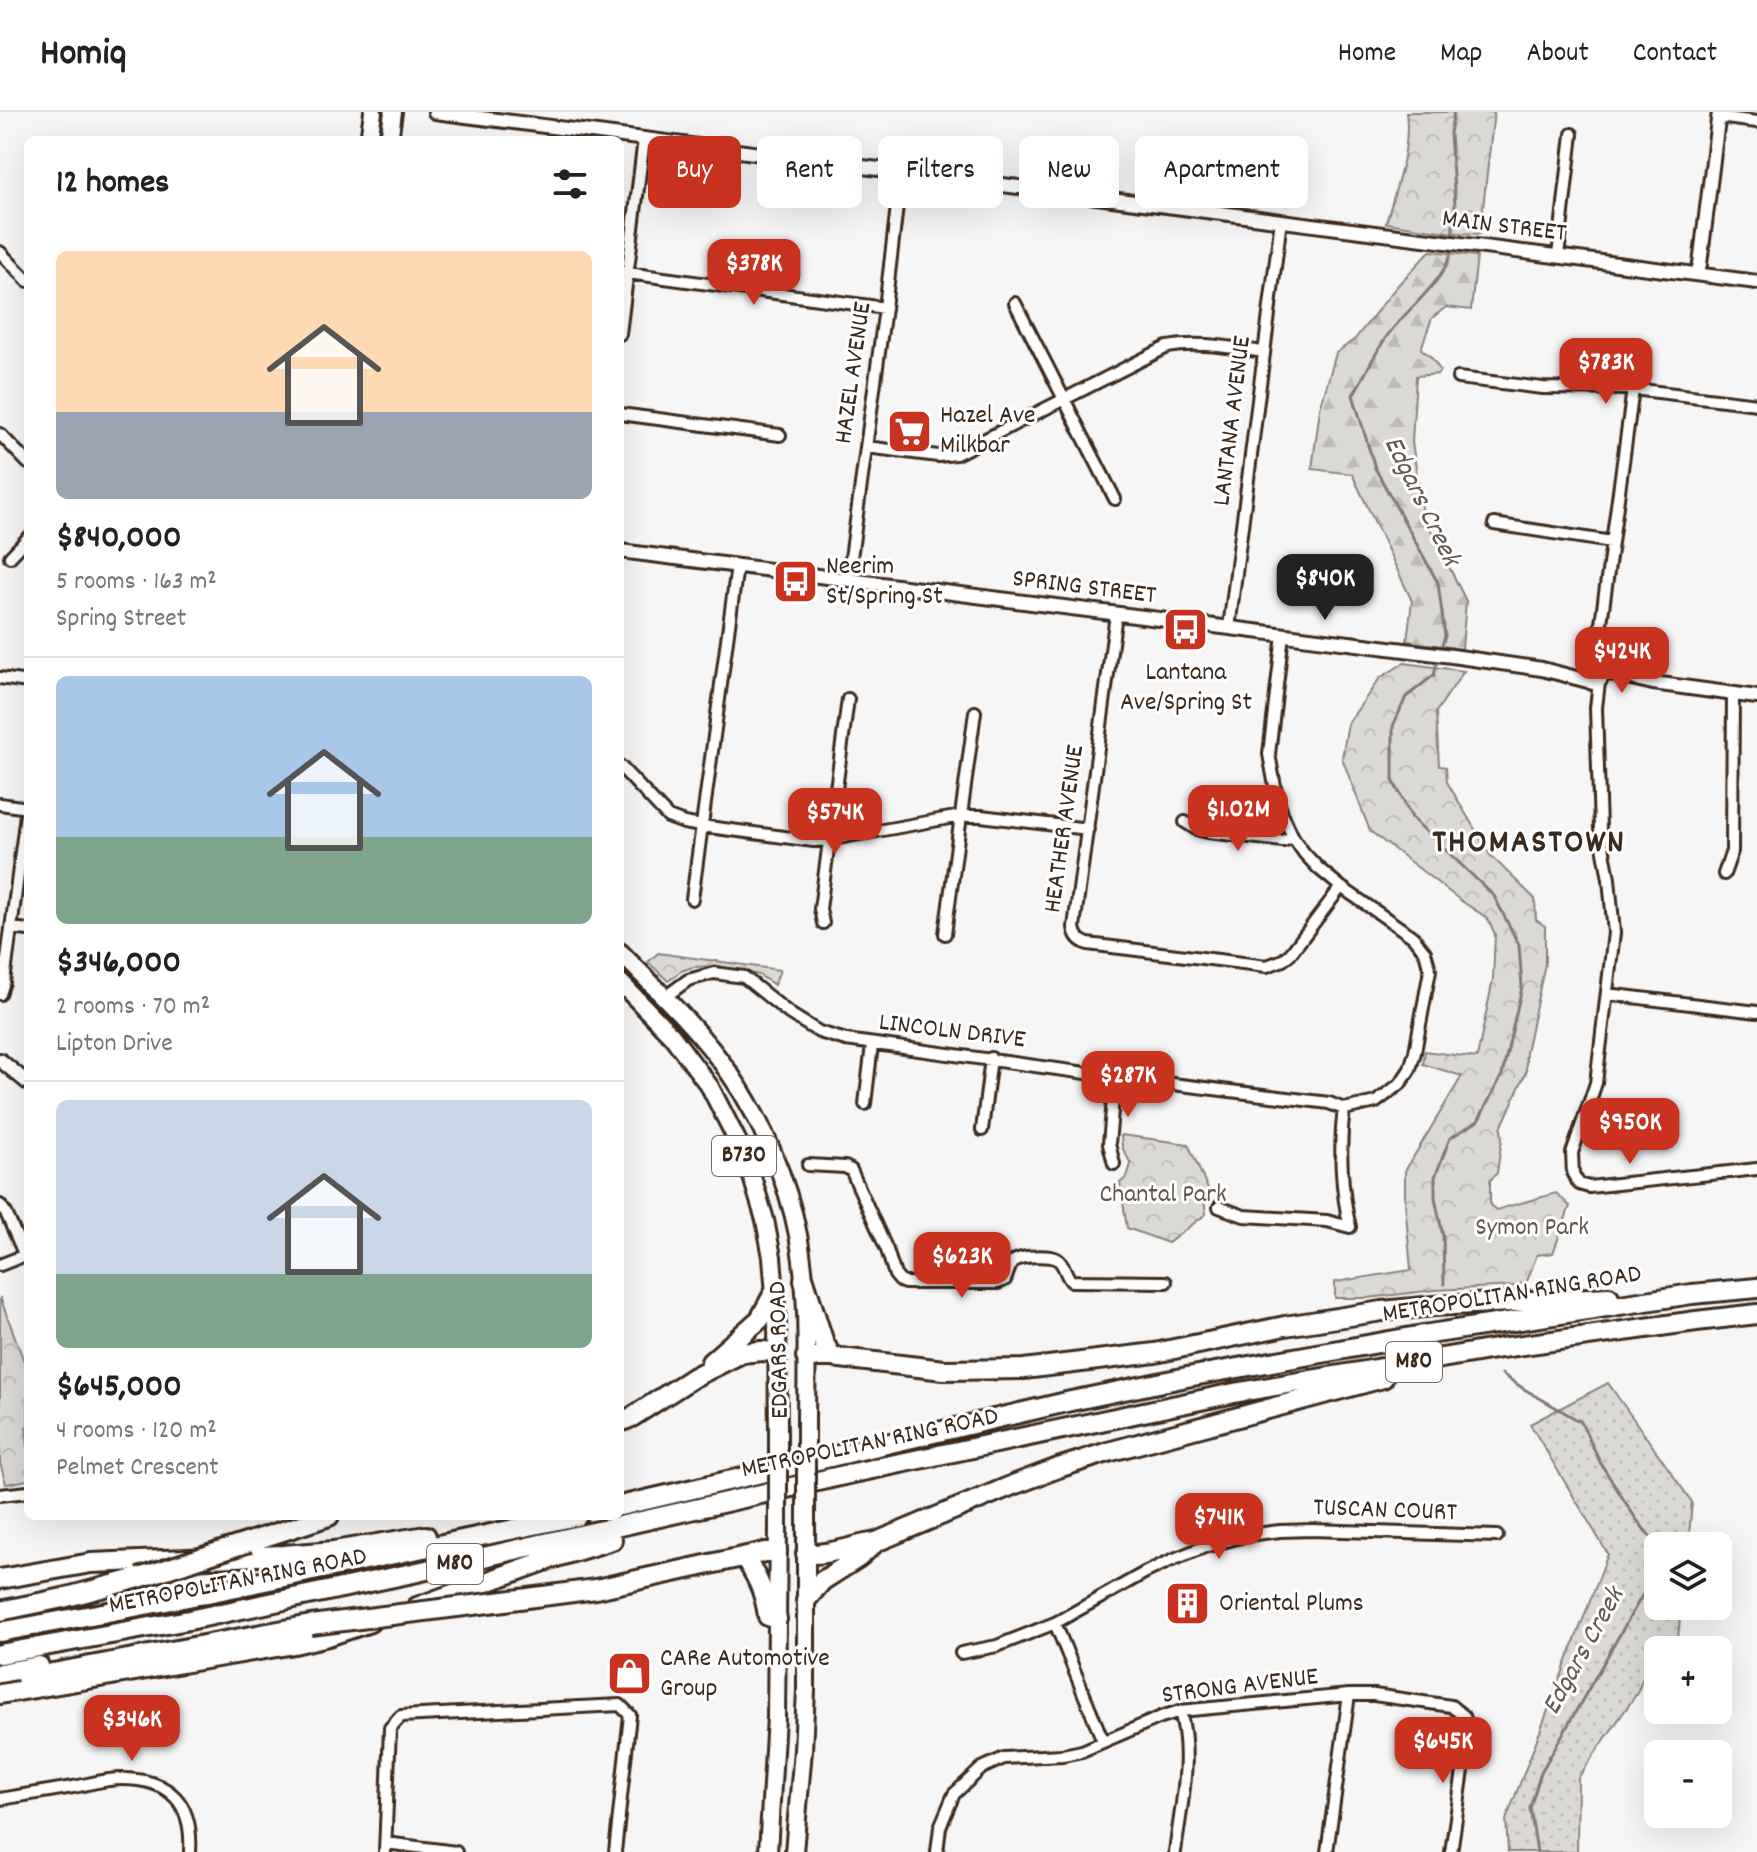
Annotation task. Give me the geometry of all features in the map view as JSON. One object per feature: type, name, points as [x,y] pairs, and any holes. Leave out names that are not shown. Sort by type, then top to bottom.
[{"type":"highway","points":[[804,1280],[824,1343],[832,1357]]},
{"type":"highway","name":"METROPOLITAN RING ROAD","points":[[624,1505],[1187,1377],[1364,1345],[1692,1294],[1757,1288]]},
{"type":"highway","points":[[694,1377],[760,1319],[775,1291]]},
{"type":"highway","points":[[806,1357],[832,1357],[944,1370],[1024,1369],[1155,1353],[1285,1326],[1408,1308],[1692,1294]]},
{"type":"highway","name":"METROPOLITAN RING ROAD","points":[[0,1654],[189,1620],[383,1580],[853,1473],[1220,1396],[1395,1364],[1757,1314]]},
{"type":"highway","points":[[806,1554],[828,1554],[853,1545],[876,1542],[1013,1485],[1108,1452],[1501,1348]]},
{"type":"highway","points":[[624,1420],[694,1377],[742,1353],[776,1352]]},
{"type":"highway","points":[[0,1694],[328,1636],[721,1503]]},
{"type":"highway","points":[[0,1611],[139,1578],[317,1520]]},
{"type":"highway","points":[[0,1579],[91,1563],[334,1551],[536,1520]]},
{"type":"highway","name":"METROPOLITAN RING ROAD","points":[[0,1632],[188,1597],[558,1520]]},
{"type":"highway","points":[[806,1600],[822,1581],[858,1558],[876,1542]]},
{"type":"highway","points":[[0,1673],[212,1635],[596,1589],[765,1552],[777,1552]]},
{"type":"highway","points":[[744,1557],[764,1593],[768,1616],[777,1619]]},
{"type":"highway","points":[[0,1683],[311,1625]]},
{"type":"main road","points":[[370,136],[373,112]]},
{"type":"main road","points":[[390,136],[393,112]]},
{"type":"main road","name":"EDGARS ROAD","points":[[624,956],[698,1033],[731,1076],[754,1116],[783,1180],[798,1238],[804,1280],[806,1357],[806,1690],[794,1852]]},
{"type":"main road","name":"EDGARS ROAD","points":[[624,986],[672,1036],[710,1087],[741,1148],[760,1199],[772,1257],[778,1526],[776,1717],[768,1852]]},
{"type":"main road","points":[[776,1352],[806,1357]]},
{"type":"main road","points":[[777,1552],[806,1554]]},
{"type":"street","name":"MAIN STREET","points":[[435,112],[621,136]]},
{"type":"street","points":[[1697,274],[1718,115],[1757,122]]},
{"type":"street","points":[[1558,256],[1572,134]]},
{"type":"street","name":"MAIN STREET","points":[[624,136],[878,169]]},
{"type":"street","points":[[644,139],[624,272],[885,308]]},
{"type":"street","name":"MAIN STREET","points":[[1003,185],[1757,282]]},
{"type":"street","name":"HAZEL AVENUE","points":[[848,580],[897,208]]},
{"type":"street","name":"LANTANA AVENUE","points":[[1229,628],[1281,220]]},
{"type":"street","points":[[0,252],[24,277]]},
{"type":"street","points":[[1015,303],[1115,499]]},
{"type":"street","points":[[866,447],[938,456],[956,454],[1167,347],[1186,343],[1264,352]]},
{"type":"street","points":[[1458,378],[1543,388],[1633,389],[1757,404]]},
{"type":"street","points":[[1633,389],[1594,676],[1600,829],[1614,933],[1596,1083],[1572,1153],[1573,1174],[1579,1184],[1589,1187],[1757,1169]]},
{"type":"street","points":[[624,415],[780,435]]},
{"type":"street","points":[[0,434],[24,459]]},
{"type":"street","points":[[1494,524],[1612,542]]},
{"type":"street","points":[[10,557],[24,542]]},
{"type":"street","name":"SPRING STREET","points":[[624,552],[1757,697]]},
{"type":"street","points":[[692,899],[737,566]]},
{"type":"street","name":"HEATHER AVENUE","points":[[1116,614],[1074,927],[1081,942],[1275,965],[1291,953],[1341,887]]},
{"type":"street","name":"LINCOLN DRIVE","points":[[665,997],[688,980],[714,973],[744,977],[790,1014],[819,1032],[872,1045],[1329,1103],[1344,1109],[1376,1102],[1400,1084],[1410,1069],[1430,970],[1425,952],[1413,937],[1318,868],[1293,837],[1277,797],[1269,754],[1283,634]]},
{"type":"street","points":[[0,678],[24,681]]},
{"type":"street","points":[[1724,874],[1732,851],[1733,694]]},
{"type":"street","points":[[823,923],[820,909],[827,840],[848,699]]},
{"type":"street","points":[[945,934],[975,712]]},
{"type":"street","points":[[624,770],[668,817],[684,823],[814,841],[961,816],[1088,829]]},
{"type":"street","points":[[624,780],[629,775]]},
{"type":"street","points":[[0,804],[24,807]]},
{"type":"street","points":[[1185,822],[1208,832],[1283,841],[1293,837]]},
{"type":"street","points":[[0,994],[24,836]]},
{"type":"street","points":[[11,928],[24,930]]},
{"type":"street","points":[[1607,994],[1757,1012]]},
{"type":"street","points":[[865,1104],[872,1045]]},
{"type":"street","points":[[982,1130],[991,1058]]},
{"type":"street","points":[[0,1060],[24,1080]]},
{"type":"street","points":[[1114,1164],[1109,1144],[1115,1077]]},
{"type":"street","points":[[1219,1207],[1244,1216],[1327,1221],[1350,1227],[1344,1205],[1341,1127],[1344,1109]]},
{"type":"street","points":[[808,1165],[845,1167],[854,1173],[895,1275],[905,1283],[998,1283],[1005,1280],[1012,1263],[1018,1258],[1049,1257],[1062,1264],[1071,1281],[1166,1282]]},
{"type":"street","points":[[0,1205],[24,1251]]},
{"type":"street","points":[[0,1265],[24,1256]]},
{"type":"street","points":[[0,1495],[24,1492]]},
{"type":"street","name":"TUSCAN COURT","points":[[961,1653],[997,1646],[1055,1623],[1159,1566],[1204,1547],[1248,1535],[1312,1530],[1497,1536]]},
{"type":"street","points":[[1055,1623],[1103,1741]]},
{"type":"street","points":[[1327,1852],[1349,1695]]},
{"type":"street","name":"STRONG AVENUE","points":[[937,1852],[940,1827],[954,1794],[982,1768],[1004,1758],[1082,1751],[1180,1711],[1349,1695],[1374,1695],[1451,1706],[1464,1716],[1469,1730],[1451,1852]]},
{"type":"street","points":[[456,1852],[386,1847],[390,1728],[401,1716],[620,1705],[630,1715],[615,1852]]},
{"type":"street","points":[[1175,1852],[1187,1755],[1180,1711]]},
{"type":"street","points":[[0,1799],[120,1779],[144,1780],[164,1787],[181,1802],[192,1831],[190,1852]]},
{"type":"green space","points":[[1406,112],[1494,112],[1480,234],[1386,223],[1405,154]]},
{"type":"green space","points":[[1430,251],[1477,256],[1471,310],[1446,307],[1432,318],[1421,349],[1440,370],[1438,374],[1416,376],[1412,442],[1423,514],[1466,601],[1462,649],[1407,641],[1412,601],[1352,474],[1312,469],[1320,409],[1336,353],[1355,339],[1397,286]]},
{"type":"green space","name":"Symon Park","points":[[1404,663],[1464,671],[1436,712],[1439,766],[1446,767],[1447,782],[1490,855],[1535,899],[1536,920],[1545,926],[1545,964],[1526,1052],[1526,1072],[1501,1128],[1497,1173],[1490,1180],[1490,1205],[1496,1210],[1556,1193],[1570,1206],[1553,1253],[1537,1255],[1527,1281],[1517,1286],[1335,1298],[1335,1282],[1411,1270],[1405,1171],[1462,1076],[1423,1064],[1425,1051],[1477,1058],[1493,979],[1495,934],[1487,918],[1370,831],[1342,758],[1348,723],[1380,678]]},
{"type":"green space","points":[[658,953],[780,970],[774,985],[759,975],[719,966],[693,967],[668,981],[648,962]]},
{"type":"green space","name":"Chantal Park","points":[[1121,1135],[1188,1144],[1209,1191],[1204,1199],[1206,1214],[1168,1243],[1127,1228],[1120,1183],[1127,1177],[1131,1164],[1122,1147]]},
{"type":"green space","points":[[0,1297],[24,1361],[24,1481],[6,1484],[0,1463]]},
{"type":"green space","points":[[1608,1383],[1692,1502],[1689,1532],[1644,1532],[1644,1620],[1680,1620],[1678,1636],[1644,1636],[1644,1676],[1637,1693],[1578,1778],[1577,1852],[1508,1852],[1506,1820],[1608,1554],[1530,1424]]},
{"type":"waterway","name":"Edgars Creek","points":[[1452,239],[1455,205],[1450,133],[1454,112]]},
{"type":"waterway","name":"Edgars Creek","points":[[1440,651],[1445,636],[1438,583],[1375,468],[1353,395],[1385,339],[1443,272],[1452,247]]},
{"type":"waterway","name":"Edgars Creek","points":[[1438,658],[1434,675],[1406,697],[1393,726],[1393,780],[1412,818],[1494,896],[1519,945],[1522,987],[1502,1075],[1478,1121],[1450,1138],[1435,1177],[1435,1198],[1443,1236],[1444,1284]]},
{"type":"waterway","name":"Edgars Creek","points":[[1502,1374],[1581,1422],[1601,1464],[1647,1532]]},
{"type":"waterway","name":"Edgars Creek","points":[[1537,1852],[1530,1808],[1541,1772],[1644,1592]]},
{"type":"place","name":"Hazel Ave Milkbar","points":[[909,431]]},
{"type":"place","name":"Neerim St/Spring St","points":[[795,582]]},
{"type":"place","name":"Lantana Ave/Spring St","points":[[1186,630]]},
{"type":"place","name":"Oriental Plums","points":[[1188,1604]]},
{"type":"place","name":"CARe Automotive Group","points":[[629,1674]]},
{"type":"district","name":"THOMASTOWN","points":[[1529,844]]}]
